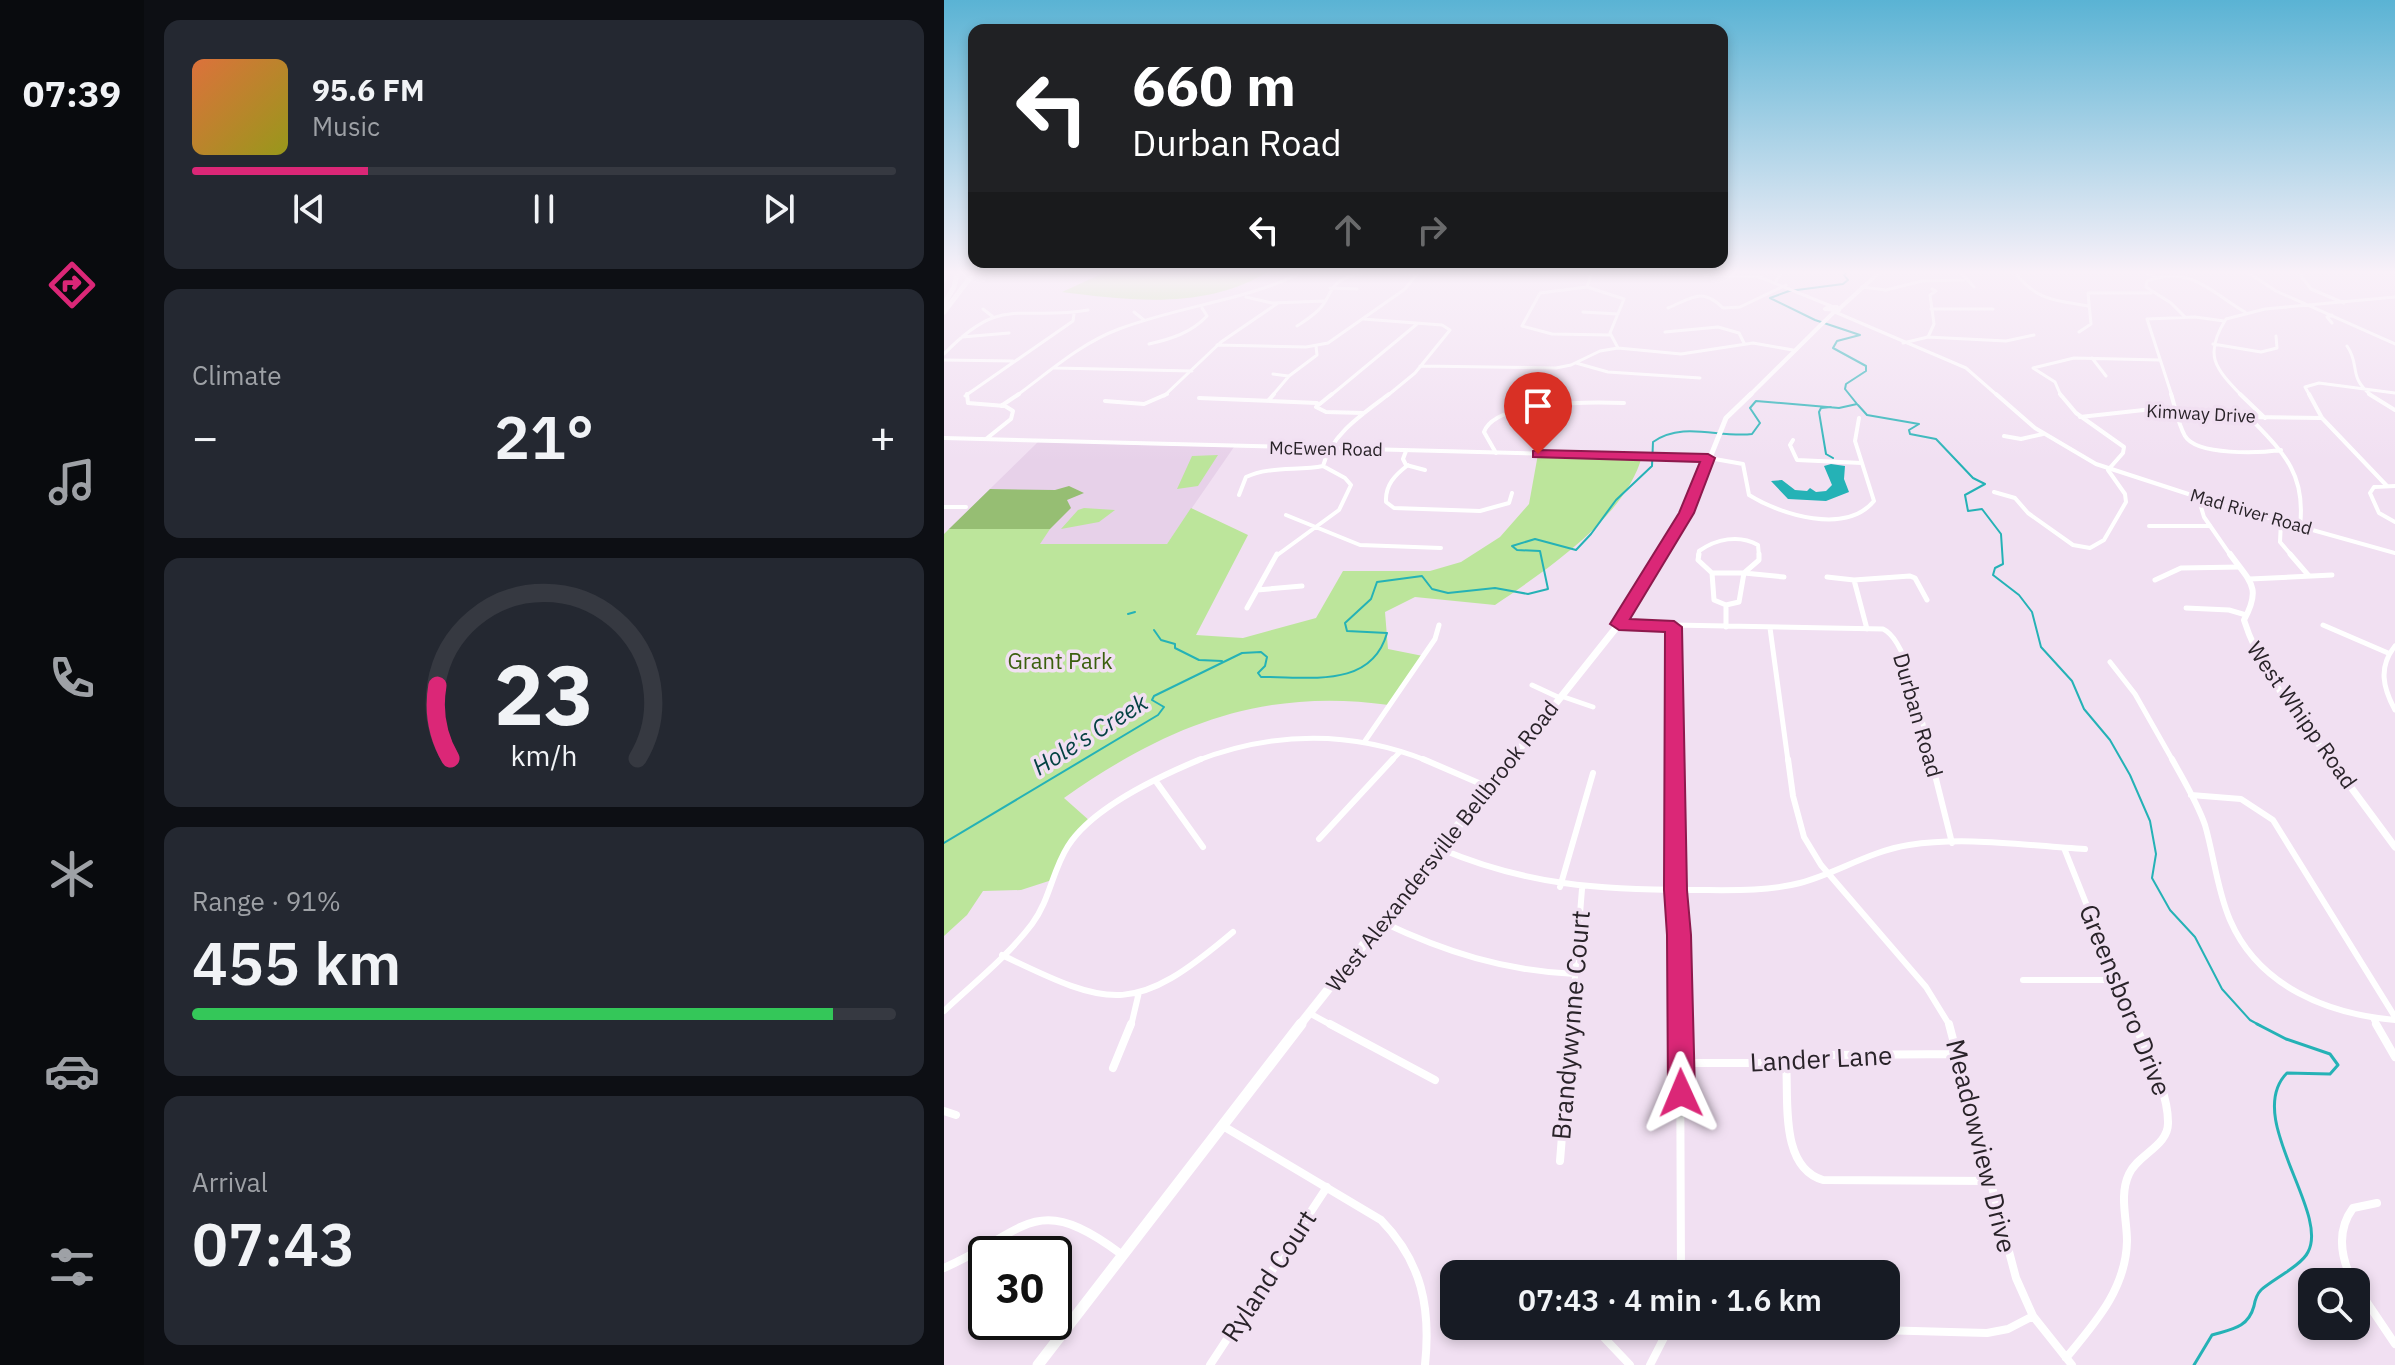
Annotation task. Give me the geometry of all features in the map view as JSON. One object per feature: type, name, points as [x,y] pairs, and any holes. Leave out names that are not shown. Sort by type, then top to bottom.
[{"type":"main road","name":"West Alexandersville Bellbrook Road","points":[[1038,1365],[1309,1013],[1619,624],[1686,513],[1717,435],[1729,414],[1810,334]]},
{"type":"street","points":[[944,357],[964,334]]},
{"type":"street","points":[[961,337],[1001,334]]},
{"type":"street","points":[[986,439],[1013,416],[1012,410],[971,403],[964,397],[1054,334]]},
{"type":"street","points":[[1001,406],[1110,334]]},
{"type":"street","points":[[1149,344],[1181,334]]},
{"type":"street","points":[[1105,401],[1136,403],[1172,392],[1217,345],[1233,334]]},
{"type":"street","points":[[1217,345],[1316,346],[1343,334]]},
{"type":"street","points":[[1199,398],[1318,403],[1405,334]]},
{"type":"street","points":[[1323,466],[1329,449],[1420,366],[1446,334]]},
{"type":"street","points":[[1559,334],[1610,335],[1618,348]]},
{"type":"street","points":[[1739,334],[1744,343]]},
{"type":"street","name":"Mad River Road","points":[[1883,334],[1966,368],[2043,434],[2108,469],[2395,553]]},
{"type":"street","points":[[2152,334],[2185,437],[2194,444],[2247,452],[2281,450]]},
{"type":"street","points":[[2218,334],[2213,344],[2213,355],[2224,374],[2265,418]]},
{"type":"street","points":[[2373,334],[2395,344]]},
{"type":"street","points":[[1903,343],[1927,337],[2009,341],[2034,335]]},
{"type":"street","points":[[2213,344],[2268,351],[2277,348],[2276,336]]},
{"type":"street","points":[[1420,366],[1546,369],[1576,363],[1600,351],[1618,348],[1681,354],[1744,343],[1793,350]]},
{"type":"street","points":[[1268,402],[1289,376],[1317,355],[1316,346]]},
{"type":"street","points":[[2347,346],[2354,356],[2354,375],[2366,390],[2395,410]]},
{"type":"street","points":[[944,357],[1014,361]]},
{"type":"street","points":[[2092,358],[2106,376]]},
{"type":"street","points":[[1994,492],[2015,498],[2028,513],[2073,545],[2090,548],[2104,540],[2126,502],[2125,494],[2108,469],[2123,453],[2124,447],[2079,417],[2059,397],[2055,382],[2036,372],[2034,366],[2068,359],[2160,360]]},
{"type":"street","points":[[1576,363],[1608,372],[1700,378]]},
{"type":"street","points":[[1055,368],[1193,371]]},
{"type":"street","points":[[1273,374],[1289,376]]},
{"type":"street","points":[[2387,486],[2322,418],[2304,384],[2319,383],[2395,393]]},
{"type":"street","points":[[1496,453],[1484,432],[1488,421],[1497,416],[1558,402],[1624,403]]},
{"type":"street","points":[[1318,403],[1317,409],[1323,412],[1365,413]]},
{"type":"street","name":"Kimway Drive","points":[[2079,417],[2158,408],[2265,418],[2322,418]]},
{"type":"street","points":[[2250,417],[2294,468],[2301,491],[2300,526]]},
{"type":"street","points":[[1708,458],[1743,464],[1746,469],[1746,490],[1751,498],[1783,513],[1802,517],[1852,516],[1869,510],[1874,498],[1854,435],[1859,418]]},
{"type":"street","points":[[2004,436],[2021,439],[2043,434]]},
{"type":"street","name":"McEwen Road","points":[[944,438],[1708,458]]},
{"type":"street","points":[[1793,440],[1790,445],[1797,460],[1862,463]]},
{"type":"street","points":[[1406,451],[1403,459],[1408,465],[1425,470]]},
{"type":"street","points":[[1408,465],[1394,476],[1385,495],[1386,502],[1394,508],[1485,511],[1509,503],[1512,493]]},
{"type":"street","points":[[1239,495],[1240,486],[1254,472],[1323,466],[1345,478],[1351,488],[1339,510],[1277,553],[1247,608]]},
{"type":"street","points":[[2395,486],[2374,487],[2370,492],[2379,513],[2395,522]]},
{"type":"street","points":[[2198,497],[2200,511],[2250,579],[2332,575]]},
{"type":"street","points":[[944,507],[966,507]]},
{"type":"street","points":[[1286,515],[1360,545],[1441,548]]},
{"type":"street","points":[[2281,521],[2280,542],[2310,577]]},
{"type":"street","points":[[2149,526],[2210,526]]},
{"type":"street","points":[[1712,573],[1713,598],[1726,605],[1741,601],[1744,573],[1759,560],[1758,545],[1751,541],[1722,540],[1705,546],[1698,554],[1698,560],[1712,573],[1744,573],[1784,577]]},
{"type":"street","points":[[2155,580],[2181,568],[2241,567]]},
{"type":"street","points":[[1827,577],[1854,580],[1910,576],[1915,578],[1927,600]]},
{"type":"street","name":"West Whipp Road","points":[[2250,579],[2256,598],[2246,615],[2244,629],[2255,650],[2395,847]]},
{"type":"street","points":[[1854,580],[1867,629]]},
{"type":"street","points":[[1256,590],[1302,586]]},
{"type":"street","points":[[1726,605],[1726,627]]},
{"type":"street","points":[[2186,608],[2229,610],[2246,615]]},
{"type":"street","name":"Durban Road","points":[[1619,624],[1867,629],[1892,633],[1904,655],[1952,843]]},
{"type":"street","points":[[1365,741],[1435,639],[1439,625]]},
{"type":"street","points":[[2323,625],[2388,653]]},
{"type":"street","points":[[1674,627],[1681,1260]]},
{"type":"street","name":"Meadowview Drive","points":[[1770,628],[1797,816],[1807,845],[1936,1001],[1950,1025],[1960,1054],[2009,1258],[2033,1316],[2069,1361]]},
{"type":"street","points":[[2395,646],[2388,653],[2383,677],[2395,710]]},
{"type":"street","points":[[2110,662],[2131,685],[2191,795],[2203,822],[2231,924],[2248,950],[2279,980],[2311,1000],[2342,1013],[2374,1020],[2395,1018],[2268,815],[2241,799],[2191,795]]},
{"type":"street","points":[[1532,685],[1593,707]]},
{"type":"street","points":[[944,1011],[1041,912],[1061,859],[1076,836],[1091,822],[1155,780],[1212,756],[1261,743],[1317,737],[1365,741],[1488,787]]},
{"type":"street","points":[[1319,839],[1400,752]]},
{"type":"street","points":[[1560,887],[1593,773]]},
{"type":"street","points":[[1155,780],[1203,847]]},
{"type":"street","points":[[1440,848],[1506,875],[1560,887],[1675,890],[1769,889],[1830,874],[1895,848],[1952,843],[2085,849]]},
{"type":"street","name":"Greensboro Drive","points":[[2064,848],[2166,1102],[2170,1125],[2165,1139],[2140,1158],[2128,1174],[2124,1194],[2127,1250],[2122,1279],[2105,1311],[2069,1361]]},
{"type":"street","name":"Brandywynne Court","points":[[1560,1161],[1582,889]]},
{"type":"street","points":[[1382,922],[1471,961],[1523,972],[1575,974]]},
{"type":"street","points":[[1002,955],[1087,993],[1108,996],[1139,992],[1175,977],[1233,932]]},
{"type":"street","points":[[2023,980],[2118,980]]},
{"type":"street","points":[[1113,1068],[1131,1025],[1139,992]]},
{"type":"street","points":[[1309,1013],[1435,1080]]},
{"type":"street","points":[[2374,1020],[2395,1057]]},
{"type":"street","name":"Lander Lane","points":[[1681,1063],[1786,1062],[1832,1055],[1960,1054]]},
{"type":"street","points":[[1786,1062],[1792,1150],[1797,1162],[1809,1175],[1823,1180],[1990,1181]]},
{"type":"street","points":[[944,1111],[956,1115]]},
{"type":"street","points":[[1222,1126],[1381,1220],[1396,1233],[1420,1274],[1428,1315],[1425,1365]]},
{"type":"street","name":"Ryland Court","points":[[1210,1365],[1327,1187]]},
{"type":"street","points":[[2348,1268],[2343,1257],[2345,1220],[2353,1208],[2377,1203]]},
{"type":"street","points":[[944,1268],[1024,1226],[1050,1218],[1067,1221],[1122,1255]]},
{"type":"street","points":[[2370,1306],[2395,1344]]},
{"type":"street","points":[[1900,1331],[1987,1333],[2008,1329],[2033,1316]]},
{"type":"street","points":[[1606,1340],[1630,1365]]},
{"type":"street","points":[[1650,1365],[1663,1340]]},
{"type":"shaded area","points":[[1039,441],[1234,447],[1167,544],[1039,544],[1049,529],[949,529]]},
{"type":"green space","name":"Grant Park","points":[[1538,454],[1642,456],[1633,479],[1602,521],[1559,559],[1495,605],[1415,597],[1385,612],[1388,649],[1423,656],[1389,705],[1343,701],[1299,702],[1258,708],[1178,732],[1140,751],[1064,798],[1091,822],[1070,843],[1055,879],[1021,890],[983,891],[967,915],[944,936],[944,534],[949,529],[1050,529],[1040,544],[1167,544],[1191,508],[1248,535],[1196,635],[1243,638],[1316,618],[1343,571],[1430,571],[1461,562],[1500,537],[1529,504]]},
{"type":"green space","points":[[1218,455],[1198,486],[1177,489],[1192,456]]},
{"type":"green space","points":[[1069,486],[1084,493],[1067,500],[1071,508],[1050,529],[949,529],[990,489],[1055,490]]},
{"type":"green space","points":[[1078,510],[1115,510],[1099,522],[1061,529]]},
{"type":"water","points":[[1824,466],[1845,466],[1844,479],[1849,492],[1826,501],[1788,499],[1771,481],[1782,480],[1795,490],[1807,491],[1810,488],[1816,492],[1826,491],[1832,485]]},
{"type":"waterway","points":[[1829,407],[1857,404],[1845,389],[1846,384],[1866,371],[1866,366],[1833,348],[1837,341],[1860,335],[1856,334]]},
{"type":"waterway","name":"Hole's Creek","points":[[944,843],[1158,715],[1164,707],[1152,700],[1154,696],[1242,653],[1261,652],[1267,657],[1265,666],[1258,673],[1261,677],[1335,676],[1367,664],[1379,651],[1387,633],[1347,631],[1345,623],[1371,599],[1377,582],[1422,576],[1432,589],[1448,593],[1495,588],[1528,594],[1548,589],[1540,551],[1517,550],[1512,546],[1535,539],[1576,550],[1616,500],[1652,466],[1653,442],[1664,436],[1689,431],[1752,434],[1760,423],[1750,408],[1756,401],[1829,407]]},
{"type":"waterway","points":[[1858,405],[1867,415],[1919,424],[1909,430],[1910,434],[1936,439],[1973,478],[1985,484],[1965,495],[1968,511],[1982,509],[2001,534],[2003,564],[1995,568],[1993,575],[2019,595],[2032,612],[2041,647],[2072,681],[2084,709],[2110,740],[2130,775],[2150,821],[2156,854],[2152,878],[2170,910],[2195,937],[2222,989],[2250,1020],[2261,1026]]},
{"type":"waterway","points":[[1829,407],[1821,408],[1819,412],[1826,454],[1833,458]]},
{"type":"waterway","points":[[1128,614],[1135,612]]},
{"type":"waterway","points":[[1154,630],[1161,640],[1175,644],[1175,648],[1199,660],[1222,661]]},
{"type":"waterway","points":[[2194,1365],[2212,1335],[2232,1329],[2248,1319],[2261,1290],[2305,1257],[2312,1235],[2308,1213],[2280,1138],[2275,1114],[2276,1092],[2287,1073],[2330,1074],[2338,1065],[2330,1054],[2286,1039],[2257,1024]]},
{"type":"route","points":[[1538,454],[1708,458],[1686,513],[1619,624],[1674,627],[1675,901],[1679,935],[1681,1093]]}]
